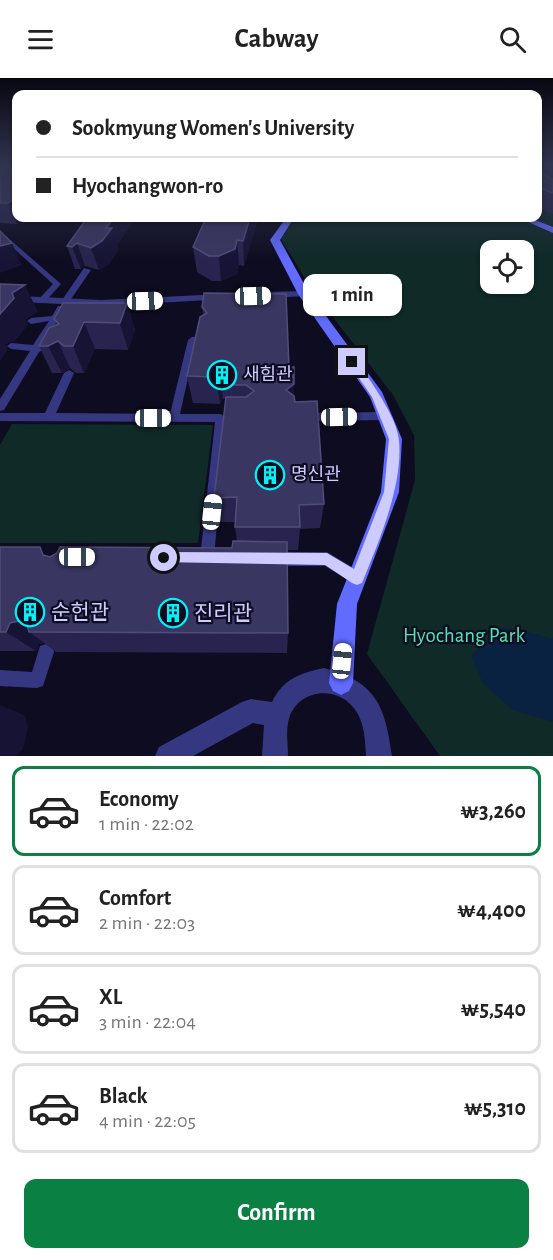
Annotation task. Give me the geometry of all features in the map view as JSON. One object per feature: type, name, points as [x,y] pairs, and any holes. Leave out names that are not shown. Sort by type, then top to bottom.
[{"type":"street","points":[[287,222],[275,240],[304,294],[377,396],[394,439],[390,492],[347,604],[341,683]]},
{"type":"street","points":[[533,222],[553,230]]},
{"type":"street","points":[[0,298],[101,303],[304,294]]},
{"type":"street","points":[[274,756],[273,734],[276,715],[285,699],[297,687],[311,680],[326,679],[341,683],[355,692],[367,706],[375,724],[379,756]]},
{"type":"street","points":[[168,756],[251,711],[276,715]]},
{"type":"lane","points":[[0,233],[57,284],[41,301]]},
{"type":"lane","points":[[0,407],[87,270]]},
{"type":"lane","points":[[31,321],[55,318]]},
{"type":"lane","points":[[174,418],[192,340],[205,339]]},
{"type":"lane","points":[[11,346],[55,349]]},
{"type":"lane","points":[[49,417],[69,373]]},
{"type":"lane","points":[[207,558],[228,405]]},
{"type":"lane","points":[[293,417],[385,416]]},
{"type":"lane","points":[[0,417],[226,418]]},
{"type":"lane","points":[[255,558],[327,559],[357,578]]},
{"type":"lane","points":[[0,678],[37,680],[46,651]]},
{"type":"green space","name":"Hyochang Park","points":[[542,197],[553,197],[553,756],[440,756],[367,654],[415,480],[414,435],[393,395],[312,290],[281,239],[292,222],[542,222]]},
{"type":"green space","points":[[12,424],[213,425],[198,543],[0,543],[0,445]]},
{"type":"water","points":[[498,627],[522,630],[553,639],[553,722],[513,710],[484,685],[471,656]]},
{"type":"building","points":[[0,197],[12,197],[8,203],[0,203]]},
{"type":"building","points":[[84,222],[111,222],[106,228],[112,228],[102,241],[91,248],[77,243],[72,247],[67,246]]},
{"type":"building","points":[[204,222],[249,222],[243,241],[237,240],[235,249],[219,256],[209,256],[193,247]]},
{"type":"building","points":[[0,231],[12,243],[0,246]]},
{"type":"building","points":[[0,284],[25,285],[12,293],[14,298],[0,314]]},
{"type":"building","name":"명신관","points":[[204,293],[286,294],[289,367],[294,367],[294,384],[286,390],[294,396],[295,402],[317,401],[324,504],[299,505],[300,527],[235,527],[237,497],[214,498],[226,397],[246,397],[254,391],[246,385],[229,385],[232,377],[226,371],[220,372],[216,377],[187,376],[200,317],[207,313],[202,307]]},
{"type":"building","points":[[63,303],[127,303],[120,323],[84,322],[73,346],[64,346],[58,341],[48,346],[39,346],[49,328],[59,324],[54,319]]},
{"type":"building","points":[[233,541],[287,542],[288,633],[29,632],[27,625],[19,621],[10,623],[6,632],[0,632],[0,547],[40,547],[43,555],[50,557],[57,553],[60,547],[232,548]]},
{"type":"place","name":"새힘관","points":[[222,375]]},
{"type":"place","name":"명신관","points":[[270,475]]},
{"type":"place","name":"순헌관","points":[[30,612]]},
{"type":"place","name":"진리관","points":[[173,613]]},
{"type":"route","points":[[164,558],[327,559],[357,578],[390,492],[394,439],[377,396],[352,362]]}]
